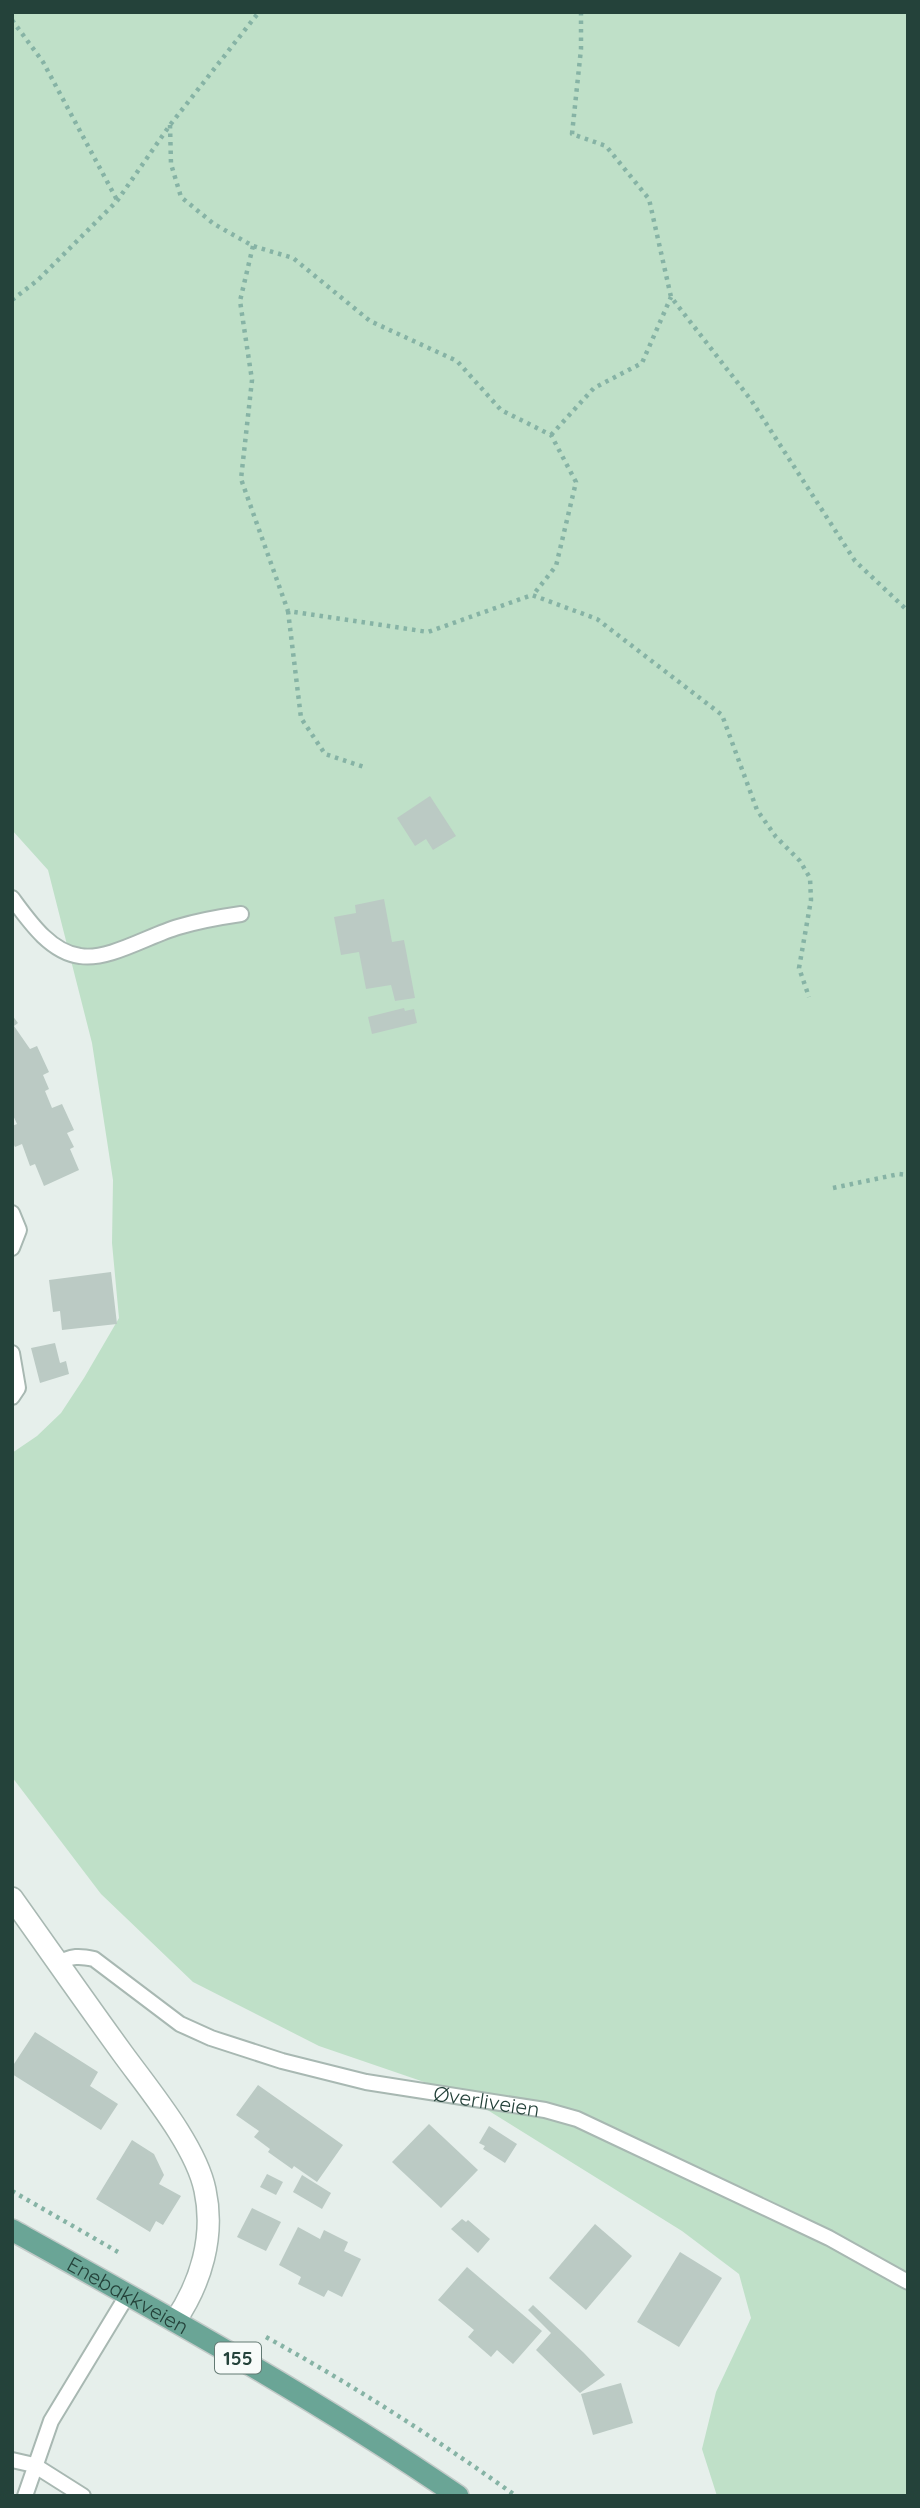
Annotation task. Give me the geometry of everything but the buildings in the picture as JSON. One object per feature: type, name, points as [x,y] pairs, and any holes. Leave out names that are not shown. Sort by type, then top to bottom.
[{"type":"main road","name":"Enebakkveien","points":[[12,2230],[128,2294],[331,2413],[458,2496]]},
{"type":"street","points":[[12,1898],[190,2151],[200,2174],[208,2212],[206,2249],[192,2294],[175,2321]]},
{"type":"lane","points":[[12,898],[34,927],[58,948],[81,957],[109,954],[179,926],[241,914]]},
{"type":"lane","points":[[12,1213],[19,1230],[12,1248]]},
{"type":"lane","points":[[12,1353],[18,1388],[12,1397]]},
{"type":"lane","name":"Øverliveien","points":[[59,1965],[73,1957],[94,1959],[180,2024],[211,2038],[282,2061],[366,2082],[545,2110],[578,2119],[829,2238],[908,2283]]},
{"type":"lane","points":[[25,2496],[51,2421],[128,2294]]},
{"type":"lane","points":[[12,2460],[34,2465],[83,2496]]},
{"type":"path","points":[[12,300],[38,280],[117,201],[170,125],[259,12]]},
{"type":"path","points":[[581,12],[572,134],[606,146],[649,199],[671,297],[751,400],[855,561],[908,611]]},
{"type":"path","points":[[12,20],[43,62],[117,201]]},
{"type":"path","points":[[170,125],[171,164],[181,197],[214,224],[253,246],[293,258],[370,321],[457,361],[501,410],[551,435],[576,482],[556,566],[532,595],[428,632],[288,611]]},
{"type":"path","points":[[253,246],[240,300],[252,380],[241,479],[288,611],[301,718],[325,754],[364,767]]},
{"type":"path","points":[[551,435],[594,388],[642,363],[671,297]]},
{"type":"path","points":[[532,595],[597,619],[722,715],[757,810],[776,837],[800,861],[810,878],[811,900],[799,968],[809,997]]},
{"type":"path","points":[[833,1188],[899,1174],[908,1175]]},
{"type":"green space","points":[[12,12],[908,12],[908,2496],[717,2496],[702,2449],[716,2392],[751,2318],[739,2274],[682,2231],[465,2096],[319,2046],[193,1982],[101,1894],[12,1777],[12,1453],[37,1436],[61,1413],[119,1318],[112,1243],[113,1180],[92,1043],[48,870],[12,830]]}]
